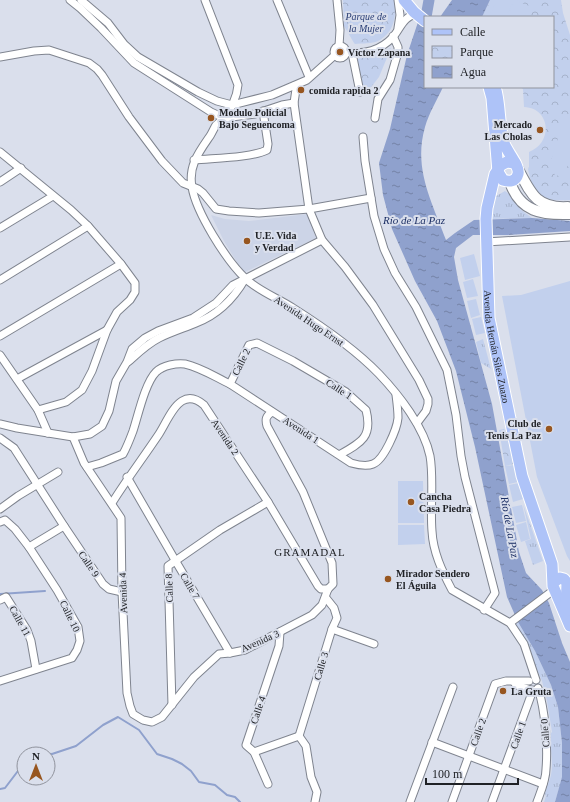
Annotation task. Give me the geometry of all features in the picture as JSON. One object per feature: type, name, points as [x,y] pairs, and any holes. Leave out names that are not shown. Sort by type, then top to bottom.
[{"type":"main road","points":[[404,0],[416,11],[428,16]]},
{"type":"main road","points":[[489,88],[492,98],[498,169],[500,176],[508,182],[522,201],[534,211],[554,214],[570,214]]},
{"type":"main road","points":[[495,88],[504,143],[531,192],[539,202],[551,206],[570,207]]},
{"type":"main road","points":[[498,169],[505,163],[517,166]]},
{"type":"main road","points":[[489,196],[508,182],[514,180],[517,176],[517,166]]},
{"type":"main road","name":"Avenida Hernán Siles Zuazo","points":[[498,169],[489,196],[486,219],[488,318],[522,476],[560,584],[568,622]]},
{"type":"street","points":[[70,0],[136,60],[211,112],[224,118],[255,114],[295,93],[309,77],[335,55]]},
{"type":"street","points":[[81,0],[108,23],[136,60],[218,101],[232,105],[295,93]]},
{"type":"street","name":"Avenida Hugo Ernst","points":[[205,0],[236,80],[237,93],[224,118],[216,125],[194,160],[192,170],[192,187],[204,220],[221,248],[245,279],[298,311],[356,352],[396,395],[417,423],[430,456],[432,532],[435,551],[442,571],[452,590],[484,610],[513,621]]},
{"type":"street","points":[[277,0],[309,77]]},
{"type":"street","points":[[338,0],[340,30],[339,46]]},
{"type":"street","points":[[375,118],[378,99],[390,80],[398,52],[395,33],[400,15],[398,0]]},
{"type":"street","points":[[339,46],[334,49],[335,55],[338,58],[342,58],[349,52],[365,52],[375,49],[383,45],[407,18],[416,11]]},
{"type":"street","points":[[339,46],[345,48],[349,52],[360,92]]},
{"type":"street","points":[[0,57],[49,50],[89,63],[102,75],[129,117],[162,161],[183,183],[198,189],[213,206],[222,210],[258,213],[309,209],[371,198]]},
{"type":"street","points":[[295,93],[309,209],[322,240],[345,267],[373,305],[419,380],[428,399],[428,404],[426,411],[417,423]]},
{"type":"street","points":[[194,160],[240,156],[266,150],[268,144],[263,111]]},
{"type":"street","points":[[363,137],[374,216],[384,249],[395,273],[416,307],[448,370],[465,478],[495,592],[484,610]]},
{"type":"street","points":[[0,152],[71,210],[88,226],[135,282],[135,292],[130,300],[117,312],[107,330],[92,371],[82,390],[66,402],[38,410]]},
{"type":"street","points":[[0,182],[21,168]]},
{"type":"street","points":[[0,228],[53,196]]},
{"type":"street","points":[[0,280],[88,226]]},
{"type":"street","points":[[486,238],[570,237]]},
{"type":"street","points":[[0,424],[73,437],[90,434],[102,426],[109,411],[116,381],[127,362],[148,344],[161,337],[198,323],[219,311],[245,279],[322,240]]},
{"type":"street","points":[[0,336],[121,264]]},
{"type":"street","points":[[17,379],[107,330]]},
{"type":"street","name":"Calle 2","points":[[257,343],[249,345],[230,384],[272,412]]},
{"type":"street","name":"Calle 1","points":[[257,343],[293,361],[346,392],[358,401],[366,410],[369,427],[364,437],[351,448],[339,455]]},
{"type":"street","points":[[0,355],[38,410],[48,433]]},
{"type":"street","points":[[87,467],[123,454],[149,384],[156,372],[172,365],[184,364],[211,374],[230,384]]},
{"type":"street","name":"Avenida 1","points":[[328,589],[333,584],[332,563],[303,492],[267,426],[267,416],[272,412],[351,463],[366,466],[376,462],[391,440],[397,424],[398,412],[396,395]]},
{"type":"street","name":"Avenida 2","points":[[112,503],[128,477],[160,434],[177,405],[182,400],[198,400],[204,405],[268,502],[318,586],[321,589],[328,589]]},
{"type":"street","name":"Avenida 4","points":[[73,437],[87,467],[121,518],[122,592],[127,693],[130,706],[138,718],[152,722],[162,717],[172,705]]},
{"type":"street","name":"Calle 9","points":[[0,438],[14,448],[103,584],[109,589],[122,592]]},
{"type":"street","points":[[0,508],[58,472]]},
{"type":"street","name":"Calle 7","points":[[128,477],[174,560],[230,653]]},
{"type":"street","name":"Calle 8","points":[[172,705],[168,566],[174,560],[220,530],[268,502]]},
{"type":"street","points":[[0,514],[2,521],[15,530],[29,547],[64,526]]},
{"type":"street","name":"Calle 10","points":[[0,681],[72,658],[77,650],[80,636],[78,627],[57,590],[29,547]]},
{"type":"street","points":[[513,621],[560,584]]},
{"type":"street","name":"Avenida 3","points":[[172,705],[194,678],[219,654],[245,650],[312,615],[322,605],[326,598],[328,589]]},
{"type":"street","name":"Calle 11","points":[[3,598],[27,630],[31,641],[36,669]]},
{"type":"street","name":"Calle 3","points":[[299,736],[332,629],[337,618],[334,608],[326,598]]},
{"type":"street","name":"Calle 0","points":[[513,621],[524,644],[533,672],[532,680],[538,682],[534,689],[541,696],[546,770],[537,802]]},
{"type":"street","points":[[332,629],[374,644]]},
{"type":"street","name":"Calle 4","points":[[268,784],[254,752],[246,745],[280,646],[280,632]]},
{"type":"street","points":[[514,682],[532,680]]},
{"type":"street","name":"Calle 2","points":[[452,802],[495,684],[506,681],[514,682]]},
{"type":"street","points":[[514,682],[516,685],[534,689]]},
{"type":"street","points":[[410,802],[453,687]]},
{"type":"street","name":"Calle 1","points":[[492,802],[534,689]]},
{"type":"street","points":[[254,752],[299,736],[306,746],[311,777],[317,792],[315,802]]},
{"type":"street","points":[[432,742],[543,784]]},
{"type":"shaded area","points":[[307,214],[316,238],[245,272],[241,269],[224,241],[211,215],[225,219],[249,221]]},
{"type":"green space","name":"Parque de la Mujer","points":[[343,0],[394,0],[395,12],[391,29],[383,38],[376,42],[355,44],[344,26]]},
{"type":"green space","points":[[490,0],[561,0],[563,13],[570,35],[570,200],[553,200],[541,195],[533,186],[528,169],[529,152],[537,148],[542,141],[546,126],[540,113],[533,109],[524,107],[523,89],[522,88],[554,88],[554,16],[482,16]]},
{"type":"green space","points":[[497,0],[514,0],[506,16],[489,16]]},
{"type":"green space","points":[[515,0],[529,6],[524,16],[507,16]]},
{"type":"green space","points":[[391,48],[379,77],[364,96],[355,60]]},
{"type":"green space","points":[[568,124],[570,127],[570,164],[556,177],[551,167],[551,160],[561,129]]},
{"type":"green space","points":[[505,191],[520,209],[532,218],[490,219],[490,212],[496,196]]},
{"type":"green space","points":[[474,254],[480,276],[465,280],[460,258]]},
{"type":"green space","points":[[473,279],[478,296],[467,298],[463,282]]},
{"type":"green space","name":"Club de Tenis La Paz","points":[[570,281],[570,561],[537,477],[502,296],[521,295]]},
{"type":"green space","points":[[476,299],[480,315],[471,318],[467,301]]},
{"type":"green space","points":[[481,317],[485,333],[476,335],[472,319]]},
{"type":"green space","points":[[483,339],[491,369],[481,363],[476,342]]},
{"type":"green space","points":[[503,427],[508,435],[514,464],[505,466],[499,430],[504,429]]},
{"type":"green space","points":[[514,465],[518,482],[509,484],[505,466]]},
{"type":"green space","name":"Cancha Casa Piedra","points":[[398,481],[423,481],[424,523],[398,523]]},
{"type":"green space","points":[[519,483],[523,499],[513,502],[509,485]]},
{"type":"green space","points":[[523,504],[543,561],[533,565],[525,541],[531,539]]},
{"type":"green space","points":[[522,505],[526,521],[516,523],[512,507]]},
{"type":"green space","points":[[526,522],[530,539],[521,542],[516,525]]},
{"type":"green space","name":"Cancha Casa Piedra","points":[[398,525],[424,525],[425,544],[398,545]]},
{"type":"green space","points":[[518,622],[535,651],[551,685],[558,707],[562,743],[562,778],[555,802],[544,802],[552,767],[549,735],[552,732],[547,701],[542,681],[530,654],[528,645],[515,625]]},
{"type":"water","points":[[452,0],[490,0],[482,16],[441,16]]},
{"type":"water","name":"Río de La Paz","points":[[418,22],[424,27],[424,88],[443,88],[425,127],[421,157],[430,199],[446,240],[474,220],[532,218],[570,221],[570,231],[508,235],[473,235],[456,248],[454,257],[458,280],[492,404],[519,552],[526,573],[542,590],[549,603],[570,662],[570,802],[555,802],[562,777],[562,743],[558,707],[551,685],[535,651],[518,622],[507,597],[475,447],[456,371],[437,321],[415,281],[392,229],[383,195],[379,163],[390,129],[407,55]]},
{"type":"waterway","points":[[426,16],[429,0]]},
{"type":"waterway","points":[[0,594],[45,591]]},
{"type":"waterway","points":[[56,753],[76,746],[103,725],[118,717],[139,730],[157,754],[182,764],[191,771],[199,782],[215,785],[227,795],[235,797],[240,802]]},
{"type":"waterway","points":[[0,789],[5,788],[16,774]]},
{"type":"place","name":"Víctor Zapana","points":[[340,52]]},
{"type":"place","name":"comida rapida 2","points":[[301,90]]},
{"type":"place","name":"Modulo Policial Bajo Seguencoma","points":[[211,118]]},
{"type":"place","name":"Mercado Las Cholas","points":[[540,130]]},
{"type":"place","name":"U.E. Vida y Verdad","points":[[247,241]]},
{"type":"place","name":"Club de Tenis La Paz","points":[[549,429]]},
{"type":"place","name":"Cancha Casa Piedra","points":[[411,502]]},
{"type":"place","name":"Mirador Sendero El Águila","points":[[388,579]]},
{"type":"place","name":"La Gruta","points":[[503,691]]},
{"type":"district","name":"GRAMADAL","points":[[310,552]]}]
